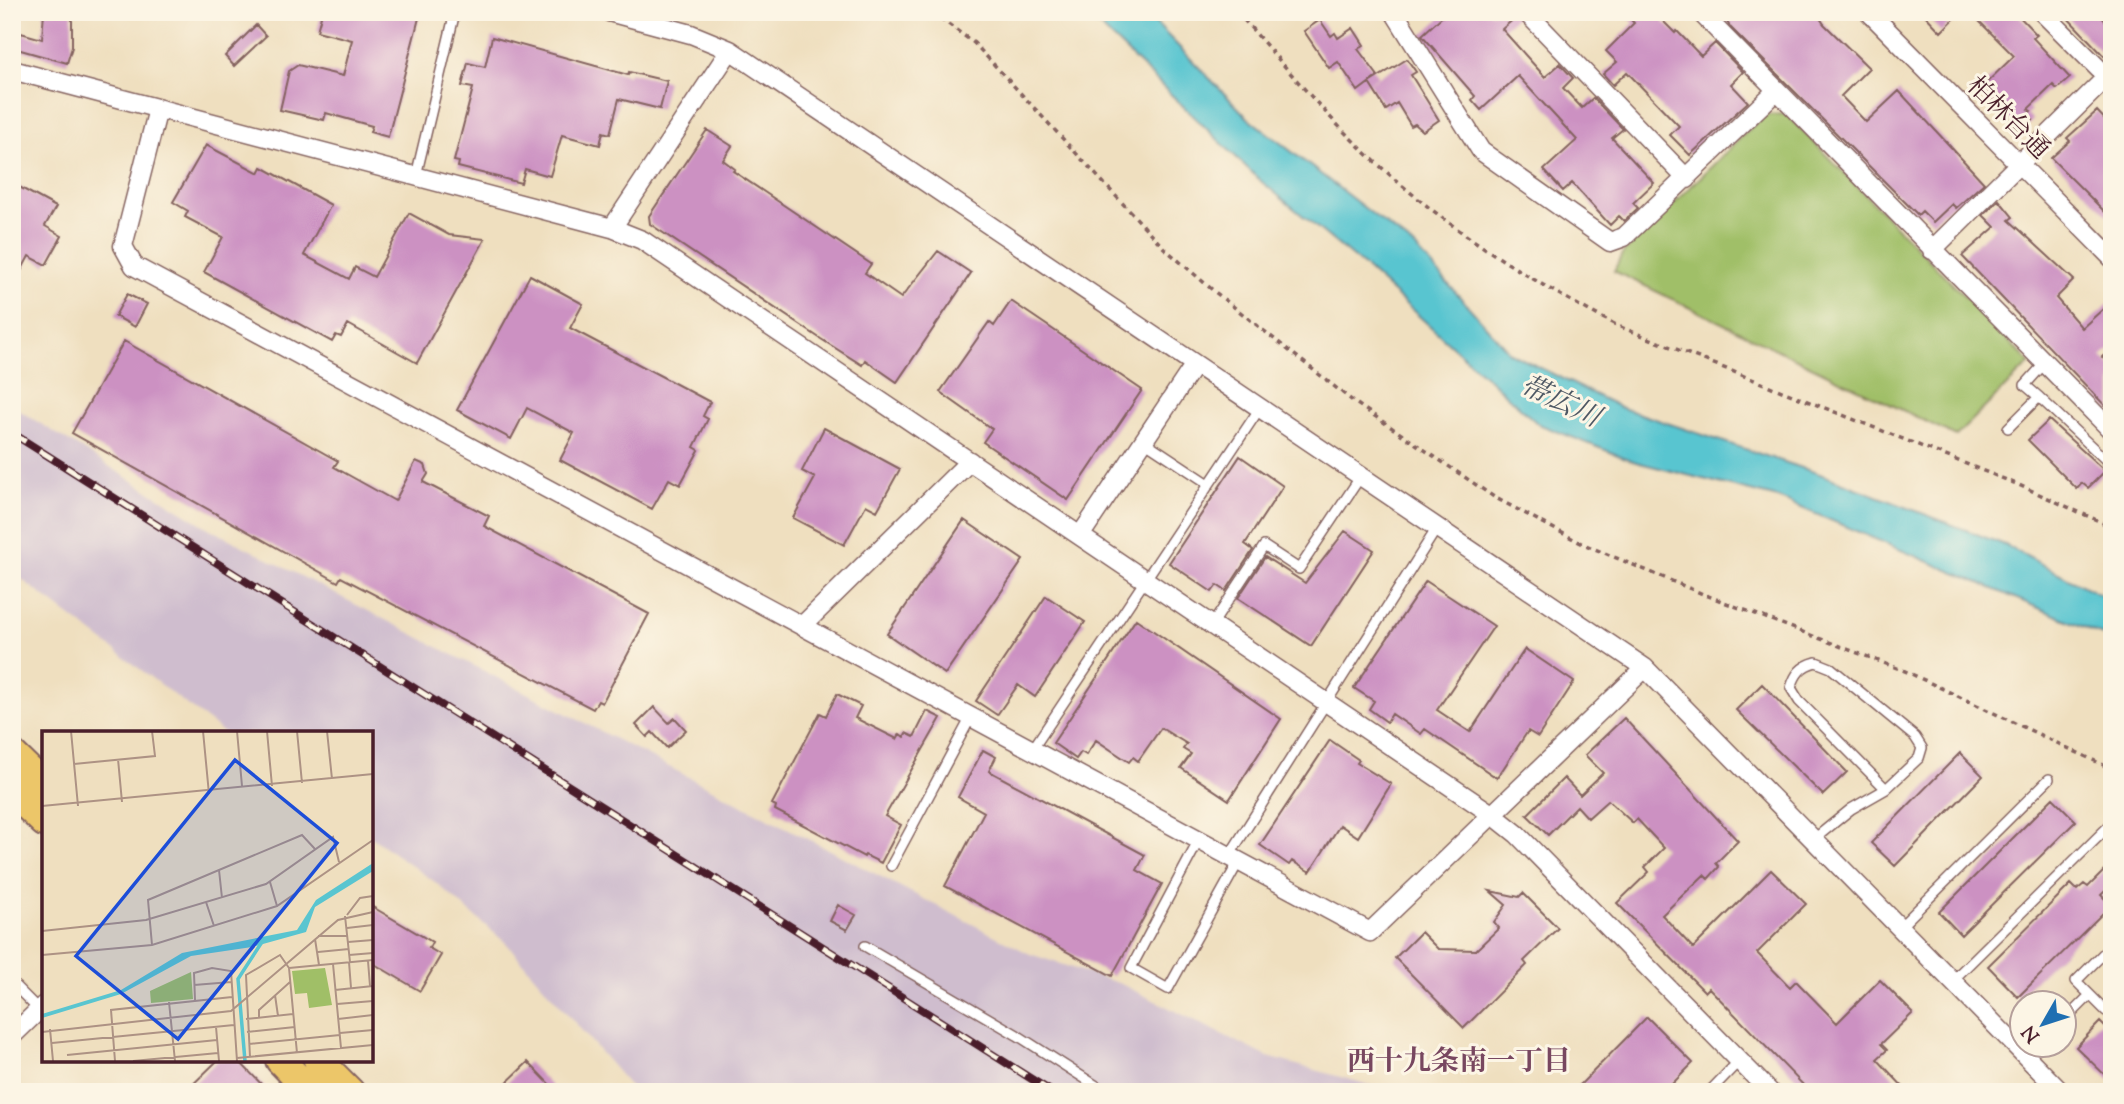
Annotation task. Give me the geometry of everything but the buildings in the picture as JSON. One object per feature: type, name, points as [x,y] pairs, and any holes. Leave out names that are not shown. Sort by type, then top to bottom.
[{"type":"highway","points":[[12,754],[42,783]]},
{"type":"highway","points":[[12,791],[42,820]]},
{"type":"highway","points":[[282,1062],[311,1092]]},
{"type":"highway","points":[[320,1062],[350,1092]]},
{"type":"street","points":[[609,12],[691,34],[730,50],[1645,668],[2008,1038]]},
{"type":"street","points":[[1394,12],[1481,151],[1609,242],[1624,237],[1776,91]]},
{"type":"street","points":[[1526,12],[1687,179]]},
{"type":"street","points":[[1700,12],[1931,250],[2112,431]]},
{"type":"street","name":"柏林台通","points":[[1869,12],[2112,258]]},
{"type":"street","points":[[1931,250],[2110,77],[2042,12]]},
{"type":"street","points":[[612,228],[730,50]]},
{"type":"street","points":[[12,70],[612,228],[642,240],[1493,815],[1517,834],[1770,1092]]},
{"type":"street","points":[[158,108],[123,246],[134,266],[1370,932],[1645,668]]},
{"type":"street","points":[[1080,536],[1195,364]]},
{"type":"street","points":[[803,625],[970,461]]},
{"type":"street","points":[[12,1036],[41,1008]]},
{"type":"street","points":[[2028,1058],[2061,1092]]},
{"type":"lane","points":[[416,176],[455,12]]},
{"type":"lane","points":[[2045,364],[2025,384],[2107,461]]},
{"type":"lane","points":[[2008,428],[2039,397]]},
{"type":"lane","points":[[1032,750],[1260,408]]},
{"type":"lane","points":[[1144,441],[1209,484]]},
{"type":"lane","points":[[1212,625],[1264,546],[1299,569],[1361,476]]},
{"type":"lane","points":[[1199,840],[1131,968],[1168,989],[1234,859],[1326,703],[1437,527]]},
{"type":"lane","points":[[1813,840],[1851,809],[1886,789],[1919,758],[1922,748],[1915,737],[1831,668],[1816,662],[1806,665],[1794,676],[1791,688],[1799,701],[1886,789]]},
{"type":"lane","points":[[891,866],[971,717]]},
{"type":"lane","points":[[1900,927],[2049,779]]},
{"type":"lane","points":[[1952,981],[2112,823]]},
{"type":"lane","points":[[2112,945],[2076,981],[2106,1011],[2112,1005]]},
{"type":"lane","points":[[865,946],[1017,1035],[1106,1092]]},
{"type":"lane","points":[[12,983],[41,1008]]},
{"type":"lane","points":[[2078,1007],[2090,995]]},
{"type":"lane","points":[[1709,1092],[1740,1061]]},
{"type":"path","points":[[932,12],[974,43],[1164,248],[1354,402],[1494,497],[1583,544],[1703,594],[1905,671],[2112,769]]},
{"type":"path","points":[[1237,12],[1368,155],[1492,255],[1555,294],[1618,326],[2019,485],[2112,527]]},
{"type":"shaded area","points":[[12,406],[210,529],[1030,954],[1121,984],[1268,1057],[1395,1092],[635,1092],[507,944],[435,882],[373,838],[373,731],[221,731],[12,572]]},
{"type":"green space","points":[[1786,114],[2030,363],[1956,436],[1614,271],[1622,254],[1764,115]]},
{"type":"water","name":"帯広川","points":[[1074,12],[1145,12],[1248,118],[1415,247],[1510,353],[1622,408],[1817,473],[2005,545],[2112,601],[2112,639],[1778,498],[1636,462],[1538,424],[1366,268],[1262,182],[1102,28]]},
{"type":"railway","points":[[12,433],[1052,1092]]},
{"type":"district","name":"西十九条南一丁目","points":[[1459,1060]]}]
